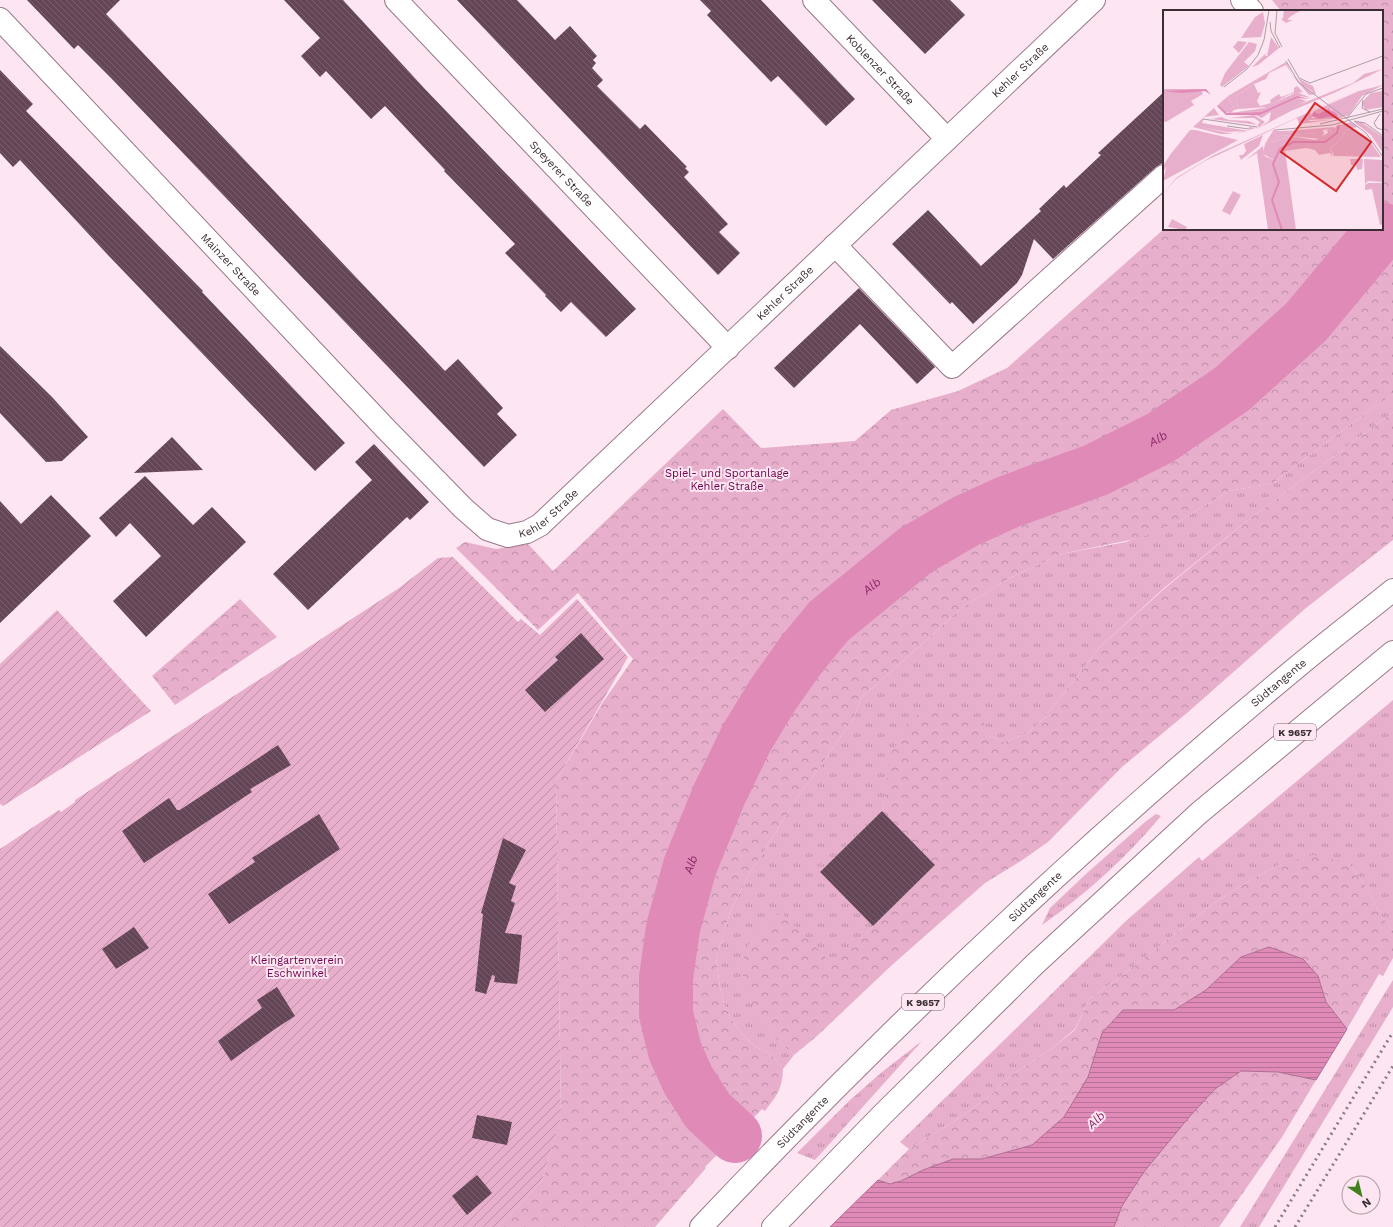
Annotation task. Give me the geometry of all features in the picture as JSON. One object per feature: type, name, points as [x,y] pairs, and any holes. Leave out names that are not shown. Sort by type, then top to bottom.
[{"type":"main road","name":"Speyerer Straße","points":[[396,0],[728,348]]},
{"type":"main road","name":"Koblenzer Straße","points":[[814,0],[947,139]]},
{"type":"main road","name":"Kehler Straße","points":[[463,508],[487,529],[508,536],[527,532],[540,525],[1094,0]]},
{"type":"main road","points":[[1242,0],[1251,10]]},
{"type":"main road","name":"Mainzer Straße","points":[[0,19],[463,508]]},
{"type":"main road","points":[[835,245],[952,368],[1163,177]]},
{"type":"main road","name":"Südtangente","points":[[701,1227],[851,1072],[981,947],[1155,787],[1298,666],[1393,590]]},
{"type":"main road","name":"K 9657","points":[[773,1227],[882,1115],[1034,964],[1199,814],[1393,652]]},
{"type":"green space","name":"Spiel- und Sportanlage Kehler Straße","points":[[1272,0],[1393,0],[1393,394],[1273,483],[1229,491],[1179,521],[1140,538],[1061,554],[1006,580],[959,610],[861,698],[853,720],[793,804],[749,874],[730,912],[716,958],[720,988],[725,1007],[735,1025],[756,1047],[771,1054],[783,1069],[780,1087],[773,1101],[765,1111],[762,1109],[705,1167],[706,1168],[655,1227],[498,1227],[542,1181],[561,1118],[556,781],[603,702],[633,659],[578,593],[538,630],[456,548],[465,542],[496,549],[528,544],[553,571],[723,409],[761,448],[855,441],[891,410],[958,391],[1007,368],[1163,230],[1383,230],[1383,10],[1280,10]]},
{"type":"green space","points":[[1393,394],[1393,412],[1247,521],[1164,588],[1100,647],[1045,717],[1028,733],[1004,742],[989,736],[886,789],[882,811],[820,872],[873,926],[770,1033],[794,1055],[783,1069],[771,1054],[756,1047],[747,1039],[735,1025],[725,1007],[720,988],[716,958],[730,912],[749,874],[793,804],[853,720],[861,698],[959,610],[1006,580],[1061,554],[1126,542],[1179,521],[1229,491],[1273,483]]},
{"type":"green space","points":[[1393,412],[1393,540],[1306,608],[1187,713],[1122,767],[1048,842],[985,883],[892,965],[817,1036],[794,1055],[770,1033],[755,1012],[743,977],[744,950],[780,911],[833,965],[935,865],[882,811],[892,752],[910,718],[934,708],[963,713],[983,721],[989,736],[1004,742],[1028,733],[1045,717],[1100,647],[1164,589],[1247,521]]},
{"type":"green space","name":"Kleingartenverein Eschwinkel","points":[[453,557],[518,622],[521,619],[540,635],[577,599],[628,657],[556,781],[561,1118],[542,1181],[498,1227],[0,1227],[0,849],[59,810],[61,812],[75,802],[75,800],[399,588],[438,558]]},
{"type":"green space","points":[[240,599],[277,637],[175,705],[152,676]]},
{"type":"green space","points":[[57,610],[151,711],[3,806],[0,804],[0,664]]},
{"type":"green space","points":[[1393,700],[1393,930],[1382,917],[1367,888],[1348,862],[1281,864],[1250,880],[1214,903],[1116,980],[1089,999],[1075,1029],[1051,1049],[1012,1075],[989,1097],[953,1122],[909,1149],[900,1142],[1127,920],[1199,857],[1202,861]]},
{"type":"green space","points":[[1156,814],[1161,816],[1120,861],[1090,888],[1042,925],[1050,908],[1087,873]]},
{"type":"green space","points":[[1313,855],[1348,862],[1367,888],[1382,917],[1393,930],[1393,958],[1383,976],[1379,974],[1347,1029],[1326,1002],[1318,976],[1303,959],[1269,947],[1241,957],[1206,990],[1173,1010],[1123,1010],[1102,1033],[1088,1077],[1064,1117],[1032,1145],[982,1159],[953,1159],[923,1170],[901,1181],[890,1184],[878,1180],[909,1149],[953,1122],[989,1097],[1012,1075],[1051,1049],[1075,1030],[1089,999],[1116,980],[1214,903],[1250,880],[1281,864]]},
{"type":"green space","points":[[1393,980],[1393,1007],[1259,1227],[1240,1227]]},
{"type":"green space","points":[[922,1041],[815,1160],[797,1153],[850,1100],[882,1072]]},
{"type":"green space","points":[[1241,1071],[1278,1072],[1316,1080],[1282,1137],[1219,1227],[1114,1227],[1122,1206],[1143,1173],[1190,1116],[1215,1089]]},
{"type":"water","points":[[1269,947],[1303,959],[1318,976],[1326,1002],[1347,1029],[1316,1080],[1278,1072],[1241,1071],[1215,1089],[1190,1116],[1143,1173],[1122,1206],[1114,1227],[830,1227],[878,1180],[890,1184],[901,1181],[923,1170],[953,1159],[982,1159],[1032,1145],[1064,1117],[1088,1077],[1102,1033],[1123,1010],[1174,1010],[1206,990],[1241,957]]},
{"type":"building","points":[[27,0],[120,0],[106,14],[445,371],[458,359],[503,408],[497,414],[517,435],[484,467],[111,78],[78,45],[74,49]]},
{"type":"building","points":[[284,0],[343,0],[424,88],[636,309],[606,337],[571,302],[561,312],[505,253],[515,244],[444,171],[445,170],[385,106],[371,119],[326,71],[320,77],[301,56],[320,38]]},
{"type":"building","points":[[457,0],[517,0],[555,40],[570,26],[597,56],[593,60],[596,63],[592,68],[603,80],[597,86],[640,129],[645,124],[687,167],[685,168],[689,172],[684,177],[728,224],[719,232],[740,253],[718,275]]},
{"type":"building","points":[[700,0],[761,0],[855,99],[826,126],[778,76],[771,82],[707,15],[711,11]]},
{"type":"building","points":[[872,0],[950,0],[965,15],[925,54]]},
{"type":"building","points":[[0,70],[33,104],[26,111],[203,291],[202,292],[345,443],[315,471],[107,254],[20,160],[13,167],[0,153]]},
{"type":"building","points":[[1163,93],[1163,163],[1156,167],[1053,259],[1034,239],[1022,275],[1017,283],[973,324],[952,302],[950,304],[892,244],[928,210],[981,266],[1041,211],[1039,209],[1064,185],[1066,188],[1101,155],[1098,153]]},
{"type":"building","points":[[859,288],[935,367],[917,384],[860,324],[794,388],[774,368]]},
{"type":"building","points":[[0,346],[52,397],[88,437],[62,461],[46,462],[0,413]]},
{"type":"building","points":[[172,437],[203,470],[134,473]]},
{"type":"building","points":[[374,444],[429,502],[410,520],[407,517],[308,610],[273,574],[372,480],[355,462]]},
{"type":"building","points":[[145,476],[193,525],[212,507],[246,542],[146,637],[113,601],[161,556],[130,523],[116,537],[99,518]]},
{"type":"building","points":[[51,495],[91,536],[0,623],[0,501],[21,524]]},
{"type":"building","points":[[581,633],[604,659],[545,712],[525,690],[558,660],[555,657]]},
{"type":"building","points":[[278,745],[291,765],[250,789],[252,792],[144,863],[122,831],[169,798],[177,810],[180,810]]},
{"type":"building","points":[[882,811],[935,865],[873,926],[820,872]]},
{"type":"building","points":[[319,814],[340,849],[229,924],[208,894],[255,862],[252,858]]},
{"type":"building","points":[[503,838],[526,850],[509,883],[516,886],[511,901],[515,903],[505,933],[522,935],[519,970],[517,984],[494,982],[495,976],[492,975],[486,994],[475,991],[483,914],[481,913]]},
{"type":"building","points":[[134,927],[149,948],[116,969],[102,949]]},
{"type":"building","points":[[277,987],[295,1016],[231,1061],[218,1041],[262,1008],[257,1000]]},
{"type":"building","points":[[477,1115],[512,1122],[507,1145],[472,1138]]},
{"type":"building","points":[[477,1175],[492,1193],[467,1215],[452,1196]]},
{"type":"waterway","name":"Alb","points":[[735,1136],[708,1111],[688,1080],[675,1051],[666,1014],[666,978],[673,928],[690,866],[719,795],[746,739],[772,696],[801,655],[829,621],[916,550],[966,521],[1008,502],[1096,470],[1160,438],[1232,389],[1306,322],[1376,238],[1380,230]]},
{"type":"railway","points":[[1275,1227],[1393,1032]]},
{"type":"railway","points":[[1295,1227],[1393,1066]]}]
